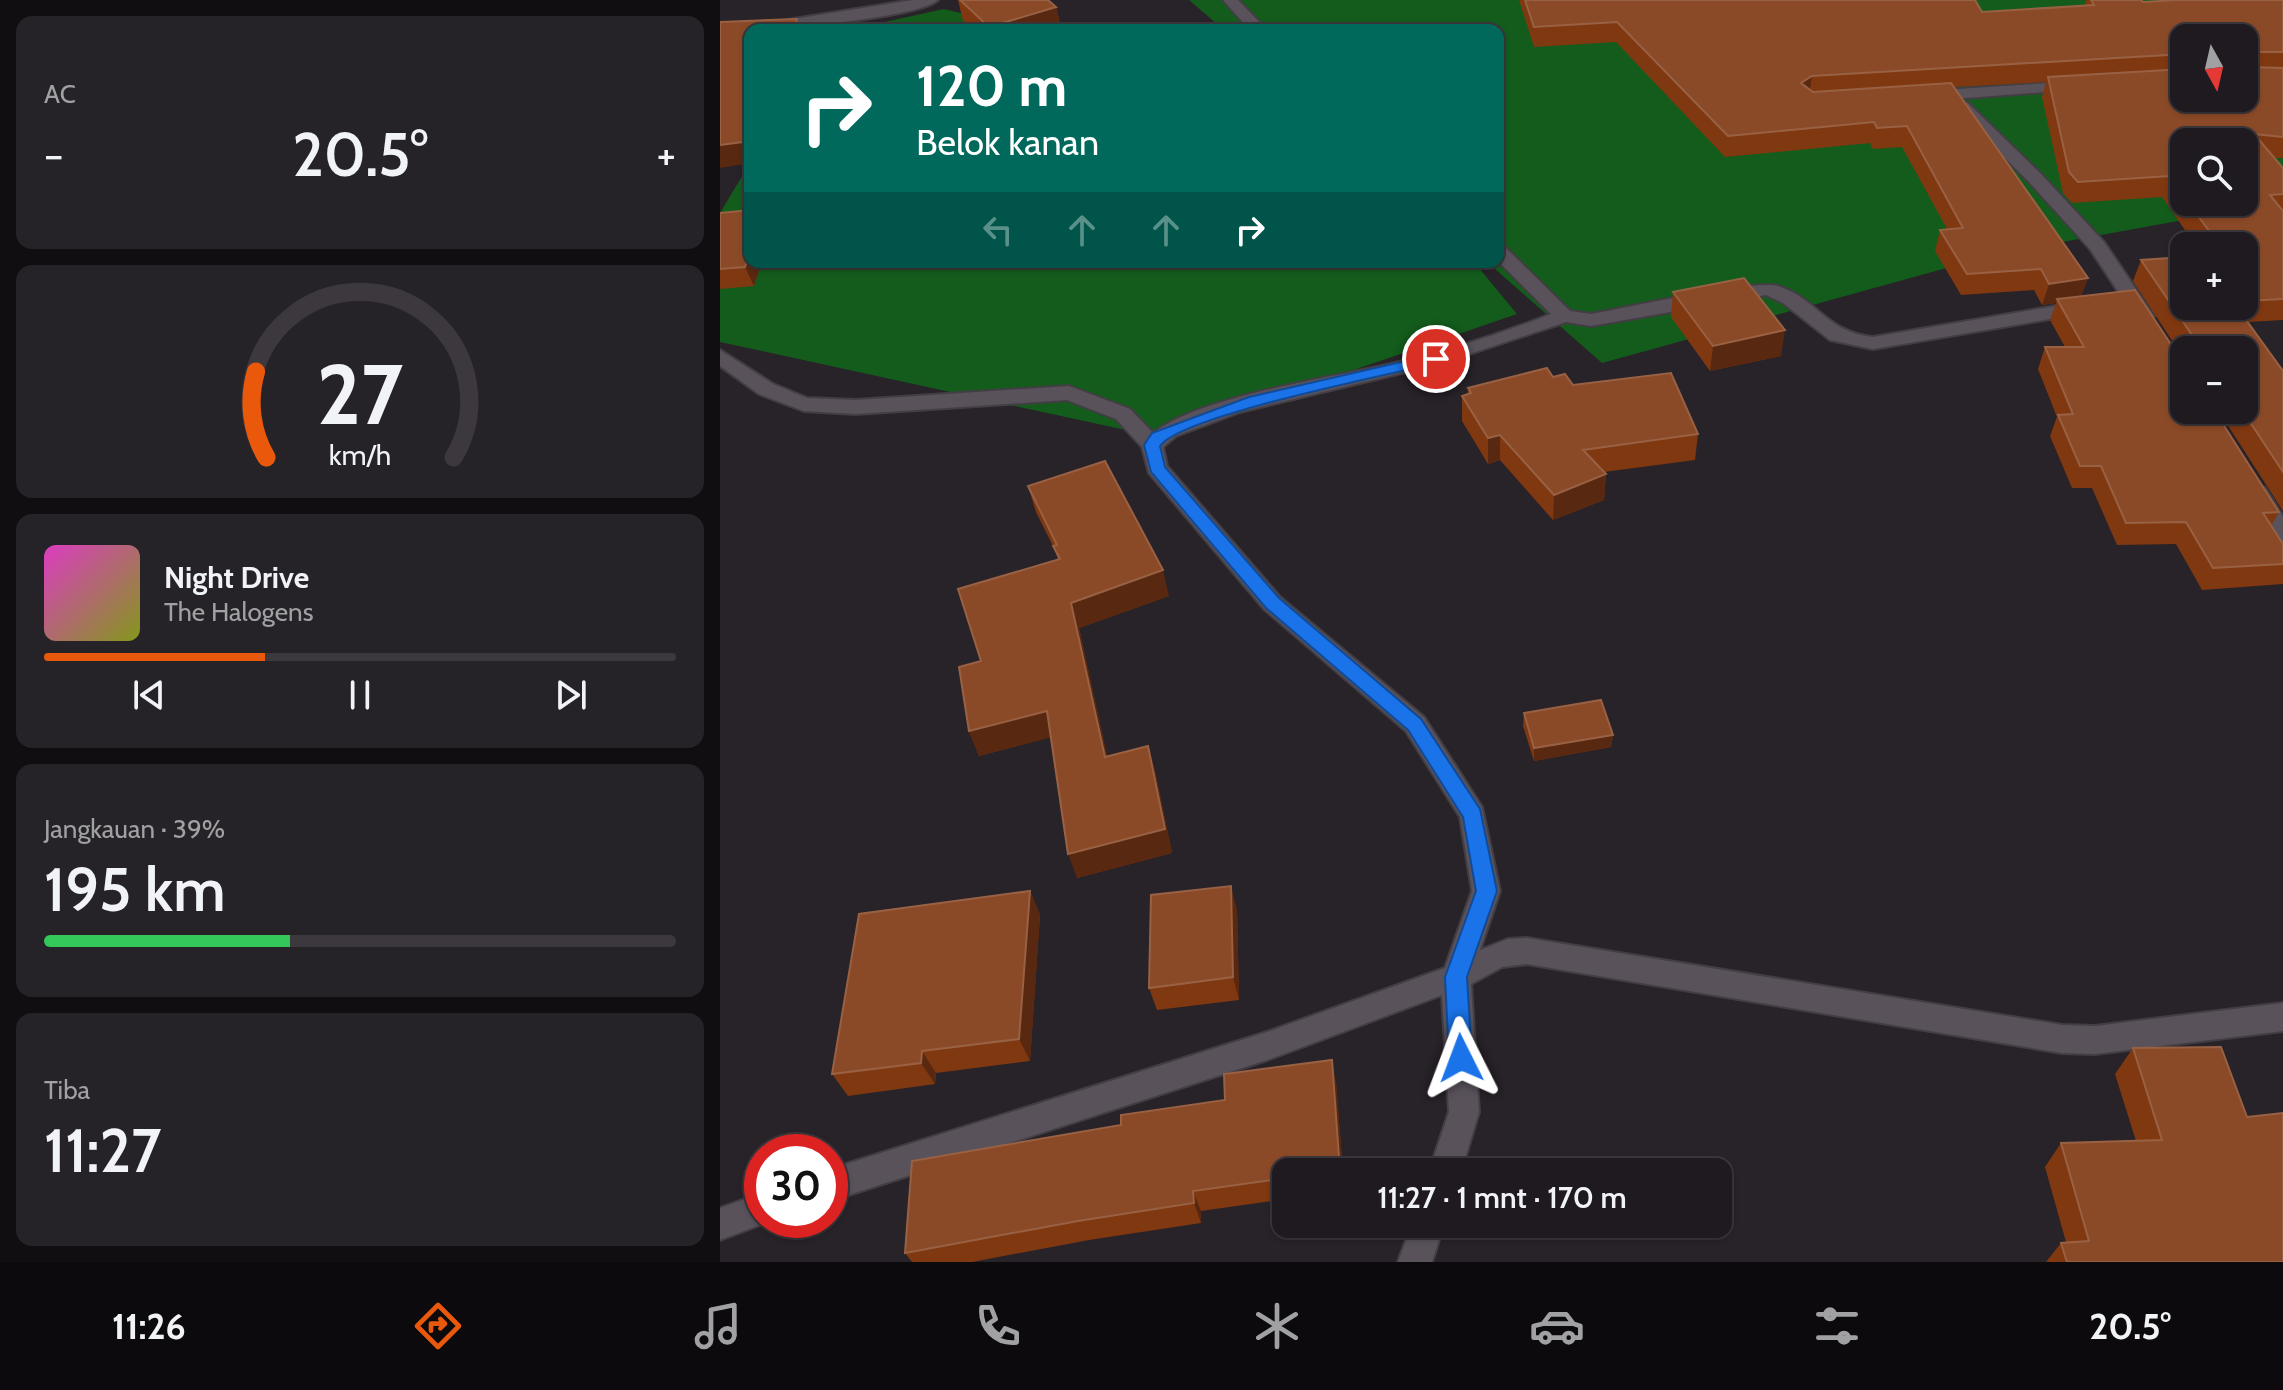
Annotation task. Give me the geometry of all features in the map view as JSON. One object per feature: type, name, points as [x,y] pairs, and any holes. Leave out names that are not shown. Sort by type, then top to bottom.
[{"type":"street","points":[[787,24],[931,0]]},
{"type":"street","points":[[1230,0],[1253,24]]},
{"type":"street","points":[[1904,98],[2088,85]]},
{"type":"street","points":[[1951,95],[2035,178],[2097,246],[2151,328]]},
{"type":"street","points":[[1504,257],[1564,316]]},
{"type":"street","points":[[1152,445],[1158,437],[1182,426],[1255,400],[1411,366],[1511,338],[1564,316],[1603,320],[1743,291],[1767,289],[1794,299],[1831,331],[1847,340],[1873,343],[1966,329],[2066,308],[2135,302]]},
{"type":"street","points":[[720,356],[766,389],[804,404],[856,407],[1069,393],[1123,414],[1152,445],[1157,468],[1272,603],[1415,724],[1473,815],[1486,891],[1456,977],[1464,1112],[1449,1158]]},
{"type":"street","points":[[2245,474],[2283,535]]},
{"type":"street","points":[[848,1179],[1267,1046],[1456,977],[1508,952],[1527,951],[2062,1039],[2095,1040],[2283,1017]]},
{"type":"street","points":[[720,1224],[744,1215]]},
{"type":"street","points":[[1415,1262],[1423,1238]]},
{"type":"green space","points":[[1189,0],[2283,0],[2283,202],[2258,207],[2258,128],[2170,128],[2170,216],[2206,216],[2001,253],[1602,363],[1494,268],[1504,268],[1504,24],[1217,24]]},
{"type":"green space","points":[[944,9],[1005,24],[875,24]]},
{"type":"green space","points":[[744,173],[744,268],[1479,268],[1517,314],[1158,437],[720,342],[720,213]]},
{"type":"building","points":[[960,0],[1048,0],[1056,7],[999,24],[986,24]]},
{"type":"building","points":[[1525,0],[1975,0],[1982,12],[2094,5],[2091,0],[2283,0],[2283,52],[2258,52],[2258,24],[2170,24],[2170,55],[1812,76],[1801,83],[1813,92],[1951,83],[2088,278],[2049,284],[2041,269],[1967,274],[1940,230],[1963,228],[1907,126],[1877,128],[1874,122],[1728,136],[1617,22],[1534,27]]},
{"type":"building","points":[[797,19],[796,24],[744,24],[744,142],[720,145],[720,22]]},
{"type":"building","points":[[2258,67],[2283,68],[2283,137],[2258,134],[2258,128],[2170,128],[2170,176],[2078,182],[2069,172],[2048,77],[2170,70],[2170,112],[2258,112]]},
{"type":"building","points":[[2258,139],[2283,168],[2283,194],[2270,195],[2283,211],[2283,299],[2258,300],[2258,232],[2210,232],[2198,216],[2258,216]]},
{"type":"building","points":[[744,211],[744,267],[720,269],[720,213]]},
{"type":"building","points":[[2170,258],[2170,303],[2141,260]]},
{"type":"building","points":[[1744,278],[1785,330],[1713,346],[1673,292]]},
{"type":"building","points":[[2135,290],[2170,343],[2170,424],[2223,424],[2279,512],[2263,513],[2283,544],[2283,564],[2213,568],[2186,522],[2126,523],[2101,466],[2080,466],[2058,415],[2073,414],[2045,347],[2084,347],[2057,299]]},
{"type":"building","points":[[2182,320],[2246,320],[2258,336],[2193,336]]},
{"type":"building","points":[[2258,336],[2283,371],[2283,472],[2251,424],[2258,424]]},
{"type":"building","points":[[1547,368],[1553,377],[1565,374],[1573,385],[1671,373],[1698,434],[1583,450],[1606,474],[1554,495],[1500,435],[1488,438],[1462,396],[1471,393],[1468,388]]},
{"type":"building","points":[[1105,461],[1163,570],[1071,603],[1105,757],[1148,746],[1165,829],[1068,854],[1047,711],[969,731],[959,667],[981,661],[958,589],[1060,559],[1053,546],[1057,545],[1028,486]]},
{"type":"building","points":[[1601,700],[1613,735],[1534,748],[1524,713]]},
{"type":"building","points":[[1231,886],[1233,977],[1149,988],[1151,895]]},
{"type":"building","points":[[1030,891],[1019,1039],[922,1051],[921,1063],[832,1074],[859,914]]},
{"type":"building","points":[[2221,1047],[2247,1117],[2283,1113],[2283,1262],[2067,1262],[2061,1243],[2089,1241],[2061,1143],[2162,1140],[2133,1048]]},
{"type":"building","points":[[1332,1060],[1339,1158],[1272,1158],[1272,1180],[1193,1191],[1194,1203],[905,1253],[912,1161],[1121,1125],[1121,1115],[1225,1100],[1224,1074]]},
{"type":"route","points":[[1436,359],[1255,400],[1182,426],[1158,437],[1152,445],[1157,468],[1272,603],[1415,724],[1473,815],[1486,891],[1456,977],[1461,1058]]}]
